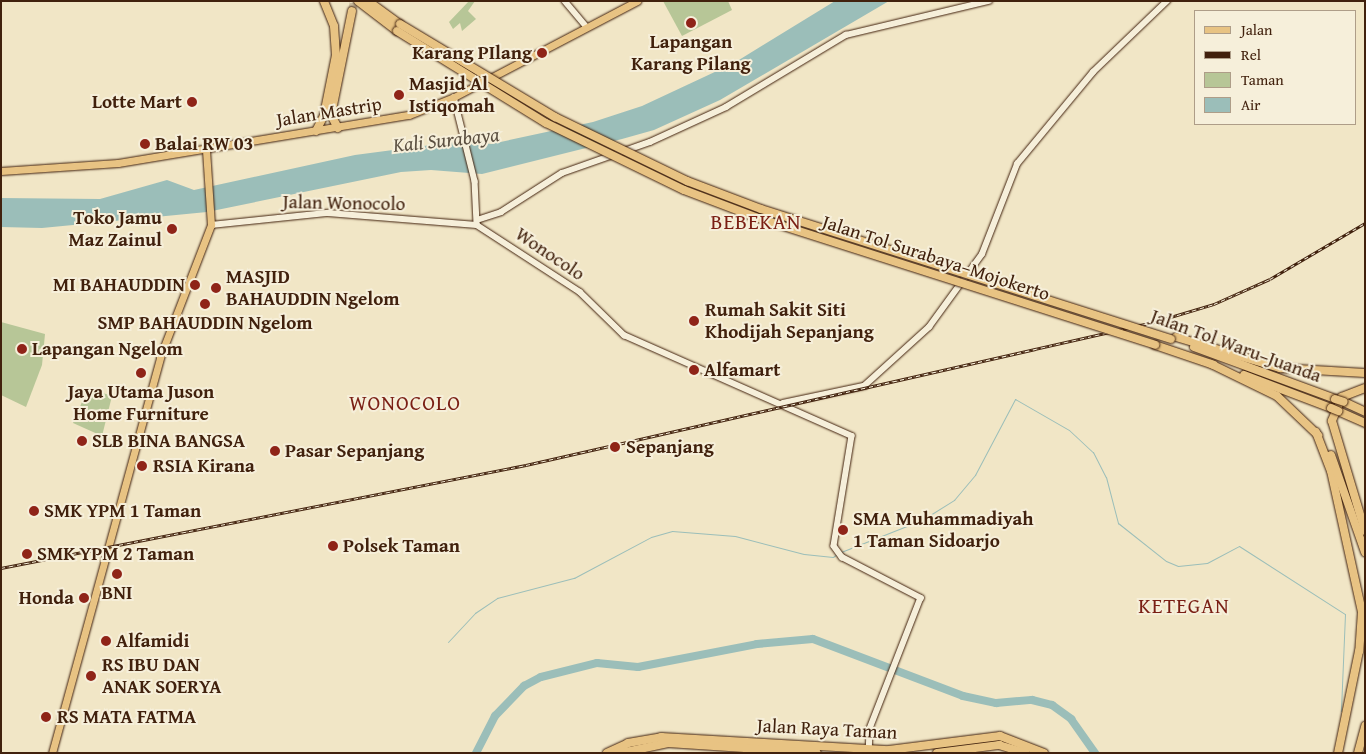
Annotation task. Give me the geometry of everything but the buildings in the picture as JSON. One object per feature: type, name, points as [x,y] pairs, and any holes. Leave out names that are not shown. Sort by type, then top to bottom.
[{"type":"highway","points":[[316,130],[324,115],[336,55],[334,26],[324,1]]},
{"type":"highway","name":"Jalan Tol Surabaya–Mojokerto","points":[[358,1],[546,123],[684,190],[758,218],[1211,364],[1365,423]]},
{"type":"highway","name":"Jalan Tol Surabaya–Mojokerto","points":[[368,1],[399,27],[555,117],[687,181],[761,209],[1095,314]]},
{"type":"highway","points":[[338,128],[331,115],[352,10]]},
{"type":"highway","name":"Jalan Tol Waru–Juanda","points":[[1095,314],[1174,338],[1344,402],[1365,412]]},
{"type":"highway","points":[[1174,338],[1280,368],[1365,372]]},
{"type":"highway","points":[[1211,364],[1277,396],[1316,432],[1341,478],[1365,552]]},
{"type":"highway","points":[[1365,388],[1342,397],[1332,421],[1365,532]]},
{"type":"highway","points":[[1316,432],[1332,471],[1362,612],[1359,651],[1338,753]]},
{"type":"highway","points":[[1358,753],[1365,726]]},
{"type":"highway","name":"Jalan Raya Taman","points":[[606,753],[640,740],[666,736],[871,751],[928,747],[1000,736],[1044,753]]},
{"type":"highway","name":"Jalan Raya Taman","points":[[620,753],[668,744],[817,753]]},
{"type":"highway","points":[[937,753],[999,745],[1026,753]]},
{"type":"main road","points":[[565,1],[586,26]]},
{"type":"main road","name":"Jalan Mastrip","points":[[1,171],[92,166],[338,128],[409,115],[454,98],[586,26],[637,1]]},
{"type":"main road","points":[[454,98],[475,181],[477,223],[501,212],[562,173],[650,142],[726,108],[846,35],[988,1]]},
{"type":"main road","points":[[782,402],[864,386],[929,327],[982,254],[1017,164],[1093,72],[1167,1]]},
{"type":"main road","points":[[52,753],[110,536],[174,314],[211,221],[206,149]]},
{"type":"main road","name":"Jalan Wonocolo","points":[[211,221],[328,214],[477,223]]},
{"type":"main road","name":"Wonocolo","points":[[477,223],[580,292],[624,335],[782,402],[853,438],[833,534],[838,553],[922,598],[870,729],[871,751]]},
{"type":"green space","points":[[469,1],[475,1],[468,11],[476,19],[462,31],[460,23],[453,29],[449,22]]},
{"type":"green space","name":"Lapangan Karang Pilang","points":[[663,1],[728,1],[732,10],[682,36]]},
{"type":"green space","name":"Lapangan Ngelom","points":[[1,322],[45,334],[42,365],[26,407],[1,395]]},
{"type":"green space","points":[[88,388],[112,396],[102,436],[73,423]]},
{"type":"water","name":"Kali Surabaya","points":[[835,1],[889,1],[720,100],[654,130],[622,139],[482,174],[431,170],[401,172],[207,212],[42,228],[1,227],[1,198],[100,199],[167,180],[194,190],[355,155],[469,140],[491,144],[593,122],[642,106],[734,63]]},
{"type":"waterway","points":[[841,552],[922,520],[954,500],[975,475],[1015,399],[1069,430],[1093,452],[1106,477],[1118,523],[1166,561],[1178,566],[1207,563],[1239,546],[1345,614],[1341,711]]},
{"type":"waterway","points":[[448,642],[475,613],[497,598],[574,578],[651,537],[672,531],[735,536],[804,554],[833,557],[837,554]]},
{"type":"waterway","points":[[476,753],[495,716],[524,686],[541,677],[597,663],[638,667],[757,644],[813,639],[963,696],[996,703],[1032,700],[1052,705],[1071,719],[1095,753]]},
{"type":"tunnel","points":[[352,11],[354,1]]},
{"type":"railway","points":[[1,568],[526,465],[1154,322],[1214,304],[1270,279],[1365,223]]},
{"type":"place","name":"Lapangan Karang Pilang","points":[[691,23]]},
{"type":"place","name":"Karang PIlang","points":[[542,53]]},
{"type":"place","name":"Masjid Al Istiqomah","points":[[399,95]]},
{"type":"place","name":"Lotte Mart","points":[[192,102]]},
{"type":"place","name":"Balai RW 03","points":[[145,144]]},
{"type":"place","name":"Toko Jamu Maz Zainul","points":[[172,229]]},
{"type":"place","name":"MI BAHAUDDIN","points":[[195,285]]},
{"type":"place","name":"MASJID BAHAUDDIN Ngelom","points":[[216,288]]},
{"type":"place","name":"SMP BAHAUDDIN Ngelom","points":[[205,304]]},
{"type":"place","name":"Rumah Sakit Siti Khodijah Sepanjang","points":[[694,321]]},
{"type":"place","name":"Lapangan Ngelom","points":[[22,349]]},
{"type":"place","name":"Alfamart","points":[[694,370]]},
{"type":"place","name":"Jaya Utama Juson Home Furniture","points":[[141,373]]},
{"type":"place","name":"SLB BINA BANGSA","points":[[82,441]]},
{"type":"place","name":"Sepanjang","points":[[615,447]]},
{"type":"place","name":"Pasar Sepanjang","points":[[275,451]]},
{"type":"place","name":"RSIA Kirana","points":[[142,466]]},
{"type":"place","name":"SMK YPM 1 Taman","points":[[34,511]]},
{"type":"place","name":"SMA Muhammadiyah 1 Taman Sidoarjo","points":[[843,530]]},
{"type":"place","name":"Polsek Taman","points":[[333,546]]},
{"type":"place","name":"SMK YPM 2 Taman","points":[[27,554]]},
{"type":"place","name":"BNI","points":[[117,574]]},
{"type":"place","name":"Honda","points":[[84,598]]},
{"type":"place","name":"Alfamidi","points":[[106,641]]},
{"type":"place","name":"RS IBU DAN ANAK SOERYA","points":[[91,676]]},
{"type":"place","name":"RS MATA FATMA","points":[[46,717]]},
{"type":"district","name":"BEBEKAN","points":[[756,222]]},
{"type":"district","name":"WONOCOLO","points":[[405,403]]},
{"type":"district","name":"KETEGAN","points":[[1184,606]]}]
